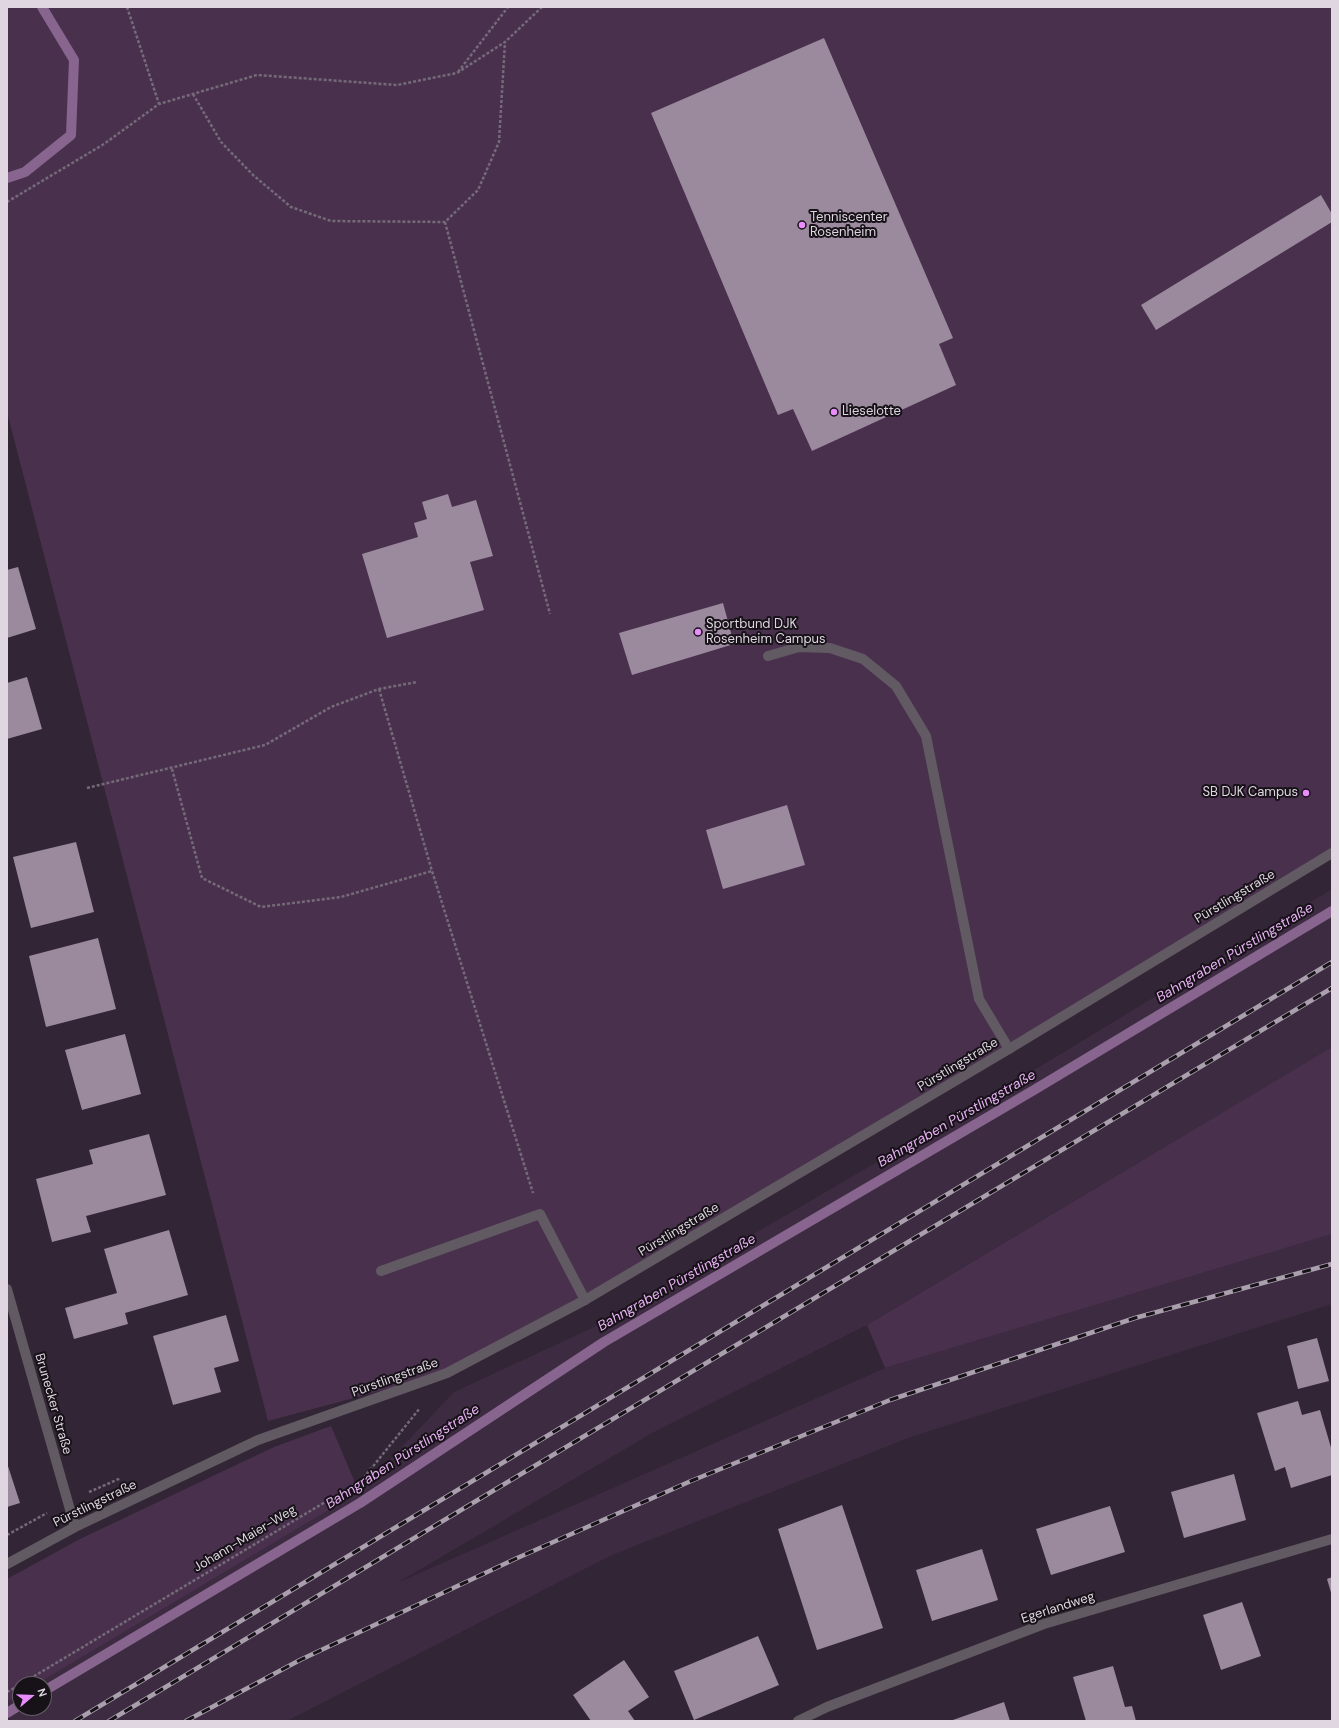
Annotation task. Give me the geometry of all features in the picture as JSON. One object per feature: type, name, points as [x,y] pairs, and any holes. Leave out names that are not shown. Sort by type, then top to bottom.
[{"type":"street","points":[[768,656],[799,647],[830,648],[862,659],[896,686],[926,736],[979,999],[1010,1050]]},
{"type":"street","name":"Pürstlingstraße","points":[[7,1564],[75,1527],[258,1440],[447,1373],[585,1300],[1010,1050],[1332,853]]},
{"type":"street","points":[[382,1271],[540,1214],[585,1300]]},
{"type":"street","name":"Brunecker Straße","points":[[7,1289],[75,1527]]},
{"type":"street","name":"Egerlandweg","points":[[798,1721],[827,1707],[1044,1624],[1332,1539]]},
{"type":"path","points":[[128,7],[159,104]]},
{"type":"path","points":[[457,74],[508,7]]},
{"type":"path","points":[[7,202],[104,144],[159,104],[256,75],[397,85],[457,74],[505,42],[542,7]]},
{"type":"path","points":[[193,94],[221,142],[253,175],[291,207],[331,221],[445,222],[478,190],[499,142],[505,42]]},
{"type":"path","points":[[445,222],[550,614]]},
{"type":"path","points":[[87,788],[172,769],[265,745],[331,707],[379,689],[417,682]]},
{"type":"path","points":[[379,689],[432,871],[540,1214]]},
{"type":"path","points":[[172,769],[202,878],[261,907],[341,897],[432,871]]},
{"type":"path","name":"Johann-Maier-Weg","points":[[34,1676],[362,1480],[424,1403]]},
{"type":"path","points":[[7,1535],[68,1502]]},
{"type":"shaded area","name":"Sportbund DJK Rosenheim Campus","points":[[7,7],[1332,7],[1332,853],[585,1300],[447,1373],[268,1421],[7,412]]},
{"type":"shaded area","points":[[1332,889],[1332,1047],[867,1325],[654,1432],[397,1583],[885,1368],[1332,1234],[1332,1304],[911,1437],[612,1555],[287,1721],[7,1721],[7,1702],[12,1699],[12,1716],[52,1716],[52,1676],[50,1676],[359,1492],[454,1392],[596,1326],[1026,1075]]},
{"type":"shaded area","points":[[1332,1047],[1332,1234],[885,1368],[867,1325]]},
{"type":"shaded area","points":[[331,1426],[359,1492],[50,1676],[12,1676],[12,1699],[7,1702],[7,1579],[80,1539],[274,1447]]},
{"type":"building","name":"Tenniscenter Rosenheim","points":[[824,38],[953,338],[939,344],[956,385],[812,451],[793,409],[778,415],[651,113]]},
{"type":"building","points":[[1321,195],[1332,214],[1332,222],[1156,330],[1141,305]]},
{"type":"building","points":[[448,494],[452,507],[476,500],[493,556],[470,562],[484,610],[387,638],[362,554],[418,537],[414,523],[427,519],[422,502]]},
{"type":"building","points":[[18,567],[36,629],[7,638],[7,570]]},
{"type":"building","points":[[723,603],[734,644],[632,675],[619,633]]},
{"type":"building","points":[[27,677],[42,729],[7,739],[7,683]]},
{"type":"building","points":[[787,805],[805,865],[723,889],[706,830]]},
{"type":"building","points":[[76,842],[94,912],[31,928],[13,857]]},
{"type":"building","points":[[98,938],[116,1009],[46,1027],[29,956]]},
{"type":"building","points":[[125,1034],[141,1094],[82,1110],[65,1050]]},
{"type":"building","points":[[149,1134],[166,1195],[86,1216],[91,1232],[52,1242],[36,1179],[93,1164],[89,1150]]},
{"type":"building","points":[[169,1230],[188,1295],[125,1313],[128,1324],[74,1339],[65,1308],[117,1293],[104,1249]]},
{"type":"building","points":[[226,1315],[239,1361],[214,1368],[221,1392],[173,1405],[153,1336]]},
{"type":"building","points":[[1317,1338],[1329,1381],[1298,1389],[1287,1346]]},
{"type":"building","points":[[1298,1401],[1302,1415],[1320,1410],[1332,1451],[1332,1475],[1291,1488],[1285,1467],[1275,1471],[1257,1413]]},
{"type":"building","points":[[7,1463],[20,1503],[7,1507]]},
{"type":"building","points":[[1234,1474],[1246,1520],[1184,1538],[1171,1492]]},
{"type":"building","points":[[842,1505],[883,1628],[817,1650],[778,1529]]},
{"type":"building","points":[[1110,1506],[1125,1552],[1051,1575],[1036,1529]]},
{"type":"building","points":[[982,1549],[998,1600],[932,1621],[916,1570]]},
{"type":"building","points":[[1332,1577],[1332,1596],[1327,1579]]},
{"type":"building","points":[[1242,1602],[1261,1656],[1221,1670],[1203,1615]]},
{"type":"building","points":[[758,1636],[779,1685],[694,1720],[674,1671]]},
{"type":"building","points":[[624,1660],[649,1697],[628,1711],[635,1721],[591,1721],[573,1695]]},
{"type":"building","points":[[1113,1666],[1125,1707],[1132,1706],[1136,1721],[1086,1721],[1073,1677]]},
{"type":"building","points":[[1004,1702],[1010,1721],[950,1721]]},
{"type":"waterway","points":[[7,178],[25,172],[71,135],[74,60],[42,7]]},
{"type":"waterway","name":"Bahngraben Pürstlingstraße","points":[[52,1686],[360,1503],[604,1342],[1034,1090],[1332,911]]},
{"type":"waterway","name":"Bahngraben Pürstlingstraße","points":[[7,1713],[12,1710]]},
{"type":"railway","points":[[75,1721],[1332,962]]},
{"type":"railway","points":[[109,1721],[1332,988]]},
{"type":"railway","points":[[186,1721],[300,1660],[515,1559],[691,1481],[890,1400],[1135,1318],[1332,1264]]},
{"type":"place","name":"Tenniscenter Rosenheim","points":[[802,225]]},
{"type":"place","name":"Lieselotte","points":[[834,412]]},
{"type":"place","name":"Sportbund DJK Rosenheim Campus","points":[[698,632]]},
{"type":"place","name":"SB DJK Campus","points":[[1306,793]]}]
